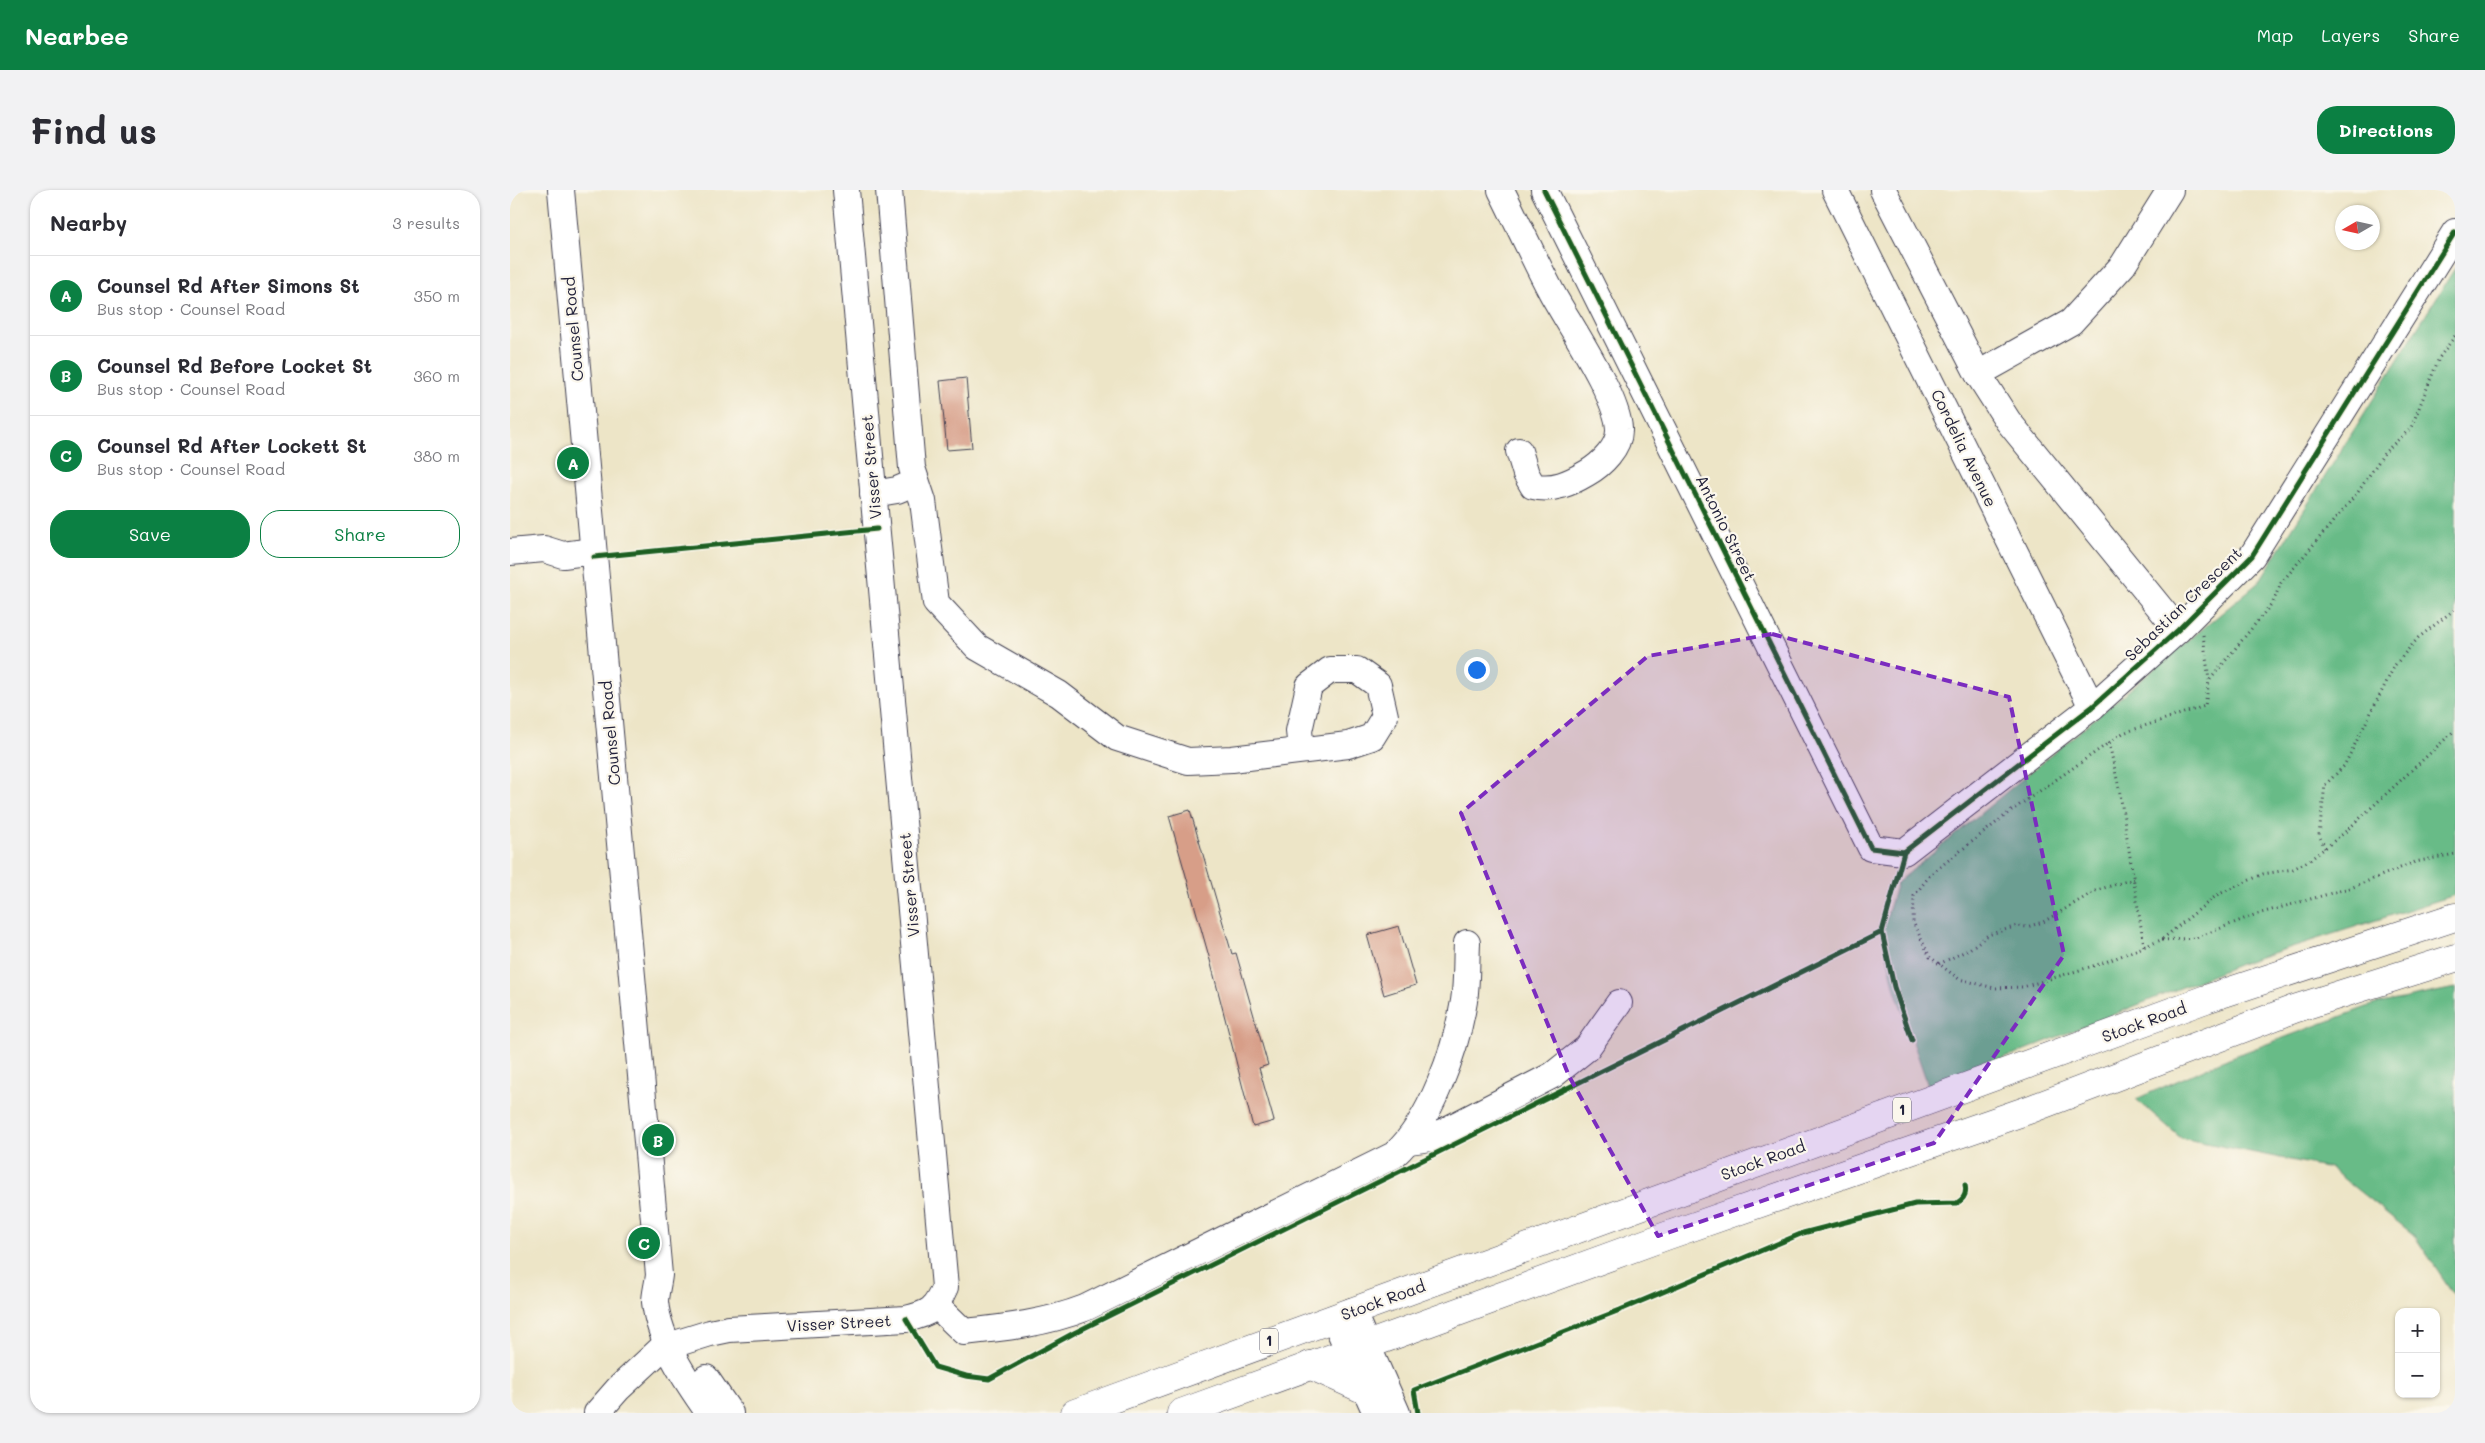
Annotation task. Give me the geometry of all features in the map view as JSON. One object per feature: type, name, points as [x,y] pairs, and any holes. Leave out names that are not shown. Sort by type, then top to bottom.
[{"type":"highway","name":"Stock Road","points":[[1075,1413],[2206,999],[2455,917]]},
{"type":"highway","name":"1","points":[[1181,1413],[1675,1233],[2031,1109],[2294,1009],[2455,958]]},
{"type":"highway","points":[[1310,1365],[1370,1402]]},
{"type":"street","name":"Counsel Road","points":[[561,190],[659,1275],[670,1297],[683,1372],[709,1413]]},
{"type":"street","name":"Visser Street","points":[[597,1413],[651,1357],[677,1343],[729,1329],[906,1318],[925,1314],[937,1306],[945,1287],[846,190]]},
{"type":"street","points":[[889,190],[912,468],[923,501],[936,602],[977,647],[1059,694],[1117,738],[1188,761],[1232,759],[1301,749]]},
{"type":"street","points":[[1501,190],[1551,291],[1615,408],[1620,431],[1610,453],[1600,465],[1577,478],[1547,489],[1533,486],[1526,474],[1519,451]]},
{"type":"street","name":"Antonio Street","points":[[1544,190],[1871,848],[1904,852]]},
{"type":"street","name":"Cordelia Avenue","points":[[1835,190],[2092,706]]},
{"type":"street","points":[[1883,190],[1978,374],[2008,421],[2190,629]]},
{"type":"street","points":[[1978,374],[2072,322],[2123,265],[2170,190]]},
{"type":"street","name":"Sebastian Crescent","points":[[1904,852],[2190,629],[2252,556],[2455,232]]},
{"type":"street","points":[[873,494],[897,490],[916,482]]},
{"type":"street","points":[[510,552],[544,549],[563,555],[592,544]]},
{"type":"street","points":[[937,1306],[964,1332],[1006,1328],[1062,1316],[1085,1308],[1385,1159],[1409,1141],[1420,1124],[1451,1056],[1464,1000],[1467,943]]},
{"type":"street","points":[[1409,1141],[1431,1138],[1553,1075],[1588,1048],[1618,1003]]},
{"type":"street","points":[[1343,1314],[1357,1348],[1370,1402]]},
{"type":"street","name":"Counsel Road","points":[[677,1343],[701,1371],[730,1413]]},
{"type":"street","points":[[1357,1348],[1397,1413]]},
{"type":"path","points":[[2209,681],[2273,602],[2281,583],[2358,492],[2385,452],[2411,428],[2439,358],[2455,336]]},
{"type":"path","points":[[2325,848],[2319,835],[2325,785],[2344,766],[2394,665],[2418,638],[2455,609]]},
{"type":"path","points":[[2190,629],[2209,681],[2205,706],[2123,733],[2011,811],[1930,874],[1914,896],[1913,922],[1930,957],[1959,979],[1994,988],[2023,987],[2095,965],[2161,940],[2217,895],[2263,874],[2293,869],[2325,848],[2376,804],[2455,730]]},
{"type":"path","points":[[2108,743],[2120,793],[2144,947]]},
{"type":"path","points":[[2161,940],[2196,938],[2254,915],[2353,887],[2415,862],[2455,854]]},
{"type":"path","points":[[1939,964],[1968,950],[1988,935],[2017,926],[2027,927],[2043,922],[2097,890],[2134,879]]},
{"type":"highlighted area","points":[[1772,634],[2009,697],[2064,955],[1934,1143],[1658,1236],[1569,1076],[1461,813],[1648,656]]},
{"type":"green space","points":[[2455,268],[2455,895],[2248,961],[1929,1088],[1894,987],[1882,932],[1897,883],[2259,582]]},
{"type":"green space","points":[[2455,988],[2455,1296],[2414,1235],[2330,1168],[2181,1138],[2136,1099],[2229,1058],[2372,1005]]},
{"type":"building","points":[[966,378],[972,448],[947,450],[940,381]]},
{"type":"building","points":[[1190,810],[1232,954],[1236,953],[1268,1065],[1259,1068],[1274,1121],[1253,1127],[1210,960],[1169,816]]},
{"type":"building","points":[[1399,926],[1416,985],[1384,995],[1367,935]]},
{"type":"cycle path","points":[[1544,190],[1871,848],[1904,852]]},
{"type":"cycle path","points":[[1904,852],[2092,707],[2178,630],[2252,556],[2455,232]]},
{"type":"cycle path","points":[[594,557],[877,529]]},
{"type":"cycle path","points":[[1904,852],[1882,932],[1894,987],[1912,1040]]},
{"type":"cycle path","points":[[906,1319],[935,1367],[966,1376],[989,1379],[1074,1333],[1882,932]]},
{"type":"cycle path","points":[[1418,1413],[1414,1390],[1620,1310],[1803,1233],[1915,1204],[1957,1203],[1964,1196],[1966,1191],[1965,1185]]},
{"type":"place","name":"Counsel Rd After Simons St","points":[[573,463]]},
{"type":"place","name":"Counsel Rd Before Locket St","points":[[658,1140]]},
{"type":"place","name":"Counsel Rd After Lockett St","points":[[644,1243]]}]
